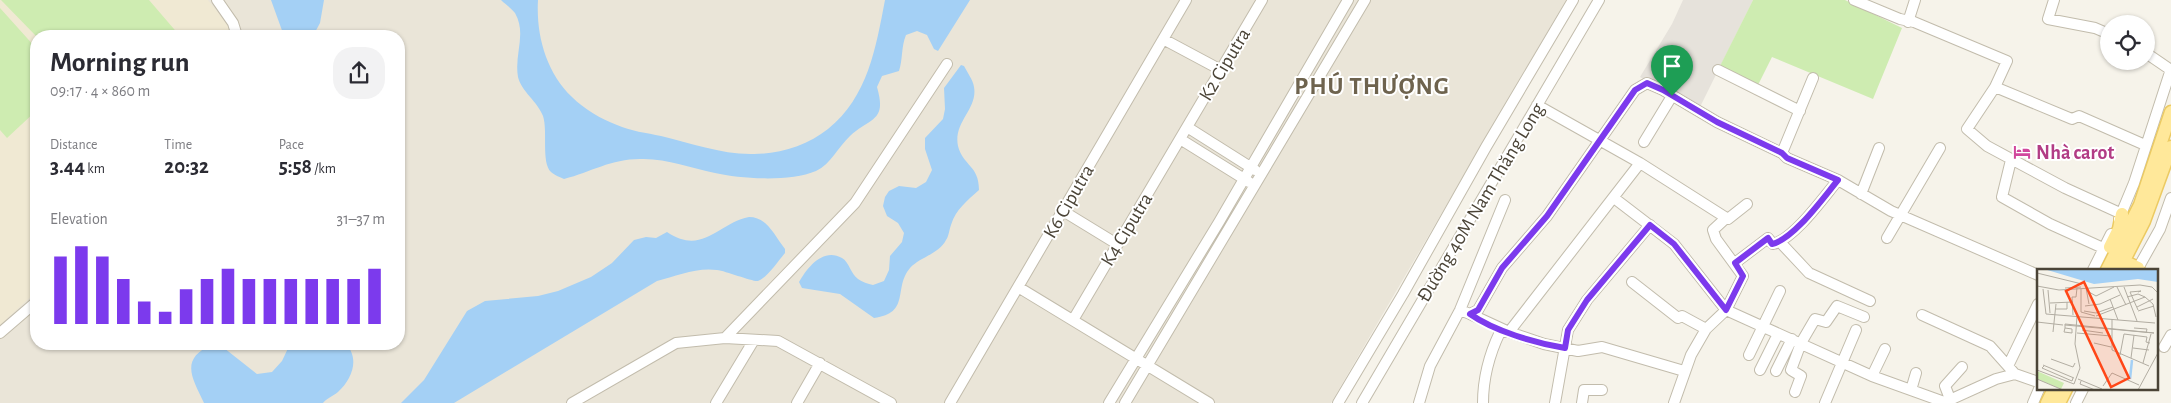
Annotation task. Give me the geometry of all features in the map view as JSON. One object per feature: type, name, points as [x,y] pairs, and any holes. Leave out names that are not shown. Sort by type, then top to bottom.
[{"type":"main road","points":[[2108,269],[2140,205],[2171,112]]},
{"type":"main road","points":[[2137,269],[2121,266],[2144,221],[2171,147]]},
{"type":"main road","points":[[2099,269],[2119,229],[2122,214]]},
{"type":"main road","points":[[2047,403],[2061,390]]},
{"type":"main road","points":[[2058,403],[2062,390]]},
{"type":"street","points":[[217,0],[234,30]]},
{"type":"street","name":"K6 Ciputra","points":[[950,403],[1186,0]]},
{"type":"street","name":"K2 Ciputra","points":[[1180,139],[1262,0]]},
{"type":"street","points":[[1109,403],[1348,0]]},
{"type":"street","points":[[1125,403],[1365,0]]},
{"type":"street","name":"Đường 40M Nam Thăng Long","points":[[1338,403],[1404,294],[1486,147],[1573,0]]},
{"type":"street","points":[[1854,0],[1875,4],[1908,22],[1914,22],[2007,61],[1995,87],[1967,129],[1986,146],[2065,188],[2122,214]]},
{"type":"street","points":[[1908,22],[1915,0]]},
{"type":"street","points":[[2054,0],[2048,19],[2100,30]]},
{"type":"street","name":"Đường 40M Nam Thăng Long","points":[[1362,403],[1537,105],[1594,2]]},
{"type":"street","points":[[1163,40],[1221,70]]},
{"type":"street","points":[[2093,269],[2122,214],[2171,69],[2155,59]]},
{"type":"street","points":[[726,338],[855,203],[947,64]]},
{"type":"street","points":[[1718,70],[1800,111]]},
{"type":"street","points":[[1782,153],[1813,78]]},
{"type":"street","points":[[1465,312],[1478,310],[1502,268],[1547,216],[1635,90],[1647,83],[1654,85],[1717,122],[1782,153],[1787,158],[1838,180],[1901,215],[2037,276]]},
{"type":"street","points":[[1995,87],[2072,119],[2079,116],[2100,123],[2145,145]]},
{"type":"street","points":[[1644,142],[1672,96]]},
{"type":"street","points":[[1537,105],[1640,163],[1726,218]]},
{"type":"street","points":[[1187,128],[1262,174]]},
{"type":"street","points":[[1180,139],[1255,185]]},
{"type":"street","name":"K4 Ciputra","points":[[1073,320],[1180,139]]},
{"type":"street","points":[[1861,194],[1879,148]]},
{"type":"street","points":[[1887,238],[1940,148]]},
{"type":"street","points":[[2012,160],[2002,197],[2050,224],[2103,248]]},
{"type":"street","points":[[1509,332],[1640,163]]},
{"type":"street","points":[[1735,263],[1768,238],[1772,244],[1780,242],[1791,235],[1838,180]]},
{"type":"street","points":[[1614,198],[1674,244],[1726,310],[1872,376],[1945,402],[2011,370],[2037,306]]},
{"type":"street","points":[[2137,269],[2160,229],[2171,198]]},
{"type":"street","points":[[1419,403],[1430,366],[1465,312],[1505,200]]},
{"type":"street","points":[[1674,403],[1684,371],[1706,329],[1726,310],[1743,276],[1716,238],[1713,230],[1726,218],[1728,219],[1747,204]]},
{"type":"street","points":[[1063,211],[1117,244]]},
{"type":"street","points":[[1554,403],[1568,330],[1587,300],[1650,225]]},
{"type":"street","points":[[1780,242],[1809,273],[1870,301]]},
{"type":"street","points":[[1632,282],[1678,318],[1682,316],[1706,329]]},
{"type":"street","points":[[1018,287],[1209,403]]},
{"type":"street","points":[[1749,355],[1780,291]]},
{"type":"street","points":[[1776,371],[1814,319],[1826,322],[1837,306],[1864,316]]},
{"type":"street","points":[[0,333],[30,307]]},
{"type":"street","points":[[1465,312],[1509,332],[1544,344],[1578,352],[1602,347],[1684,371]]},
{"type":"street","points":[[1922,315],[1990,346],[2011,370],[2037,382]]},
{"type":"street","points":[[1825,403],[1856,330]]},
{"type":"street","points":[[1483,403],[1483,391],[1490,354],[1500,332],[1509,332]]},
{"type":"street","points":[[1760,370],[1778,334]]},
{"type":"street","points":[[2164,347],[2171,335]]},
{"type":"street","points":[[572,403],[676,343],[726,338],[778,341],[891,403]]},
{"type":"street","points":[[716,403],[754,340]]},
{"type":"street","points":[[1795,392],[1801,376],[1791,370],[1797,341]]},
{"type":"street","points":[[1872,376],[1885,349]]},
{"type":"street","points":[[797,403],[820,363]]},
{"type":"street","points":[[1945,402],[1945,386],[1962,367]]},
{"type":"street","points":[[1911,390],[1916,373]]},
{"type":"street","points":[[1582,403],[1583,392],[1586,388],[1602,390]]},
{"type":"street","points":[[2033,403],[2039,390]]},
{"type":"street","points":[[2076,403],[2082,390]]},
{"type":"shaded area","points":[[0,0],[1566,0],[1331,403],[0,403]]},
{"type":"shaded area","points":[[0,0],[208,0],[227,24],[229,30],[30,30],[30,298],[0,325]]},
{"type":"shaded area","points":[[1683,0],[1753,0],[1698,111],[1640,77],[1672,24]]},
{"type":"green space","points":[[1,0],[149,0],[175,30],[30,30]]},
{"type":"green space","points":[[1753,0],[1845,0],[1902,28],[1873,99],[1772,57],[1756,89],[1718,70]]},
{"type":"green space","points":[[0,8],[30,41],[30,117],[7,138],[0,130]]},
{"type":"water","points":[[271,0],[324,0],[320,23],[316,30],[282,30]]},
{"type":"water","points":[[501,0],[538,0],[541,39],[549,65],[563,87],[582,106],[593,113],[622,127],[719,151],[764,154],[793,148],[812,140],[828,129],[853,102],[874,53],[885,0],[970,0],[938,51],[934,49],[927,35],[917,31],[906,35],[899,71],[882,76],[877,87],[880,98],[878,113],[850,136],[830,160],[816,171],[793,177],[752,178],[715,173],[659,160],[640,159],[610,163],[564,179],[552,173],[548,167],[545,154],[543,116],[522,87],[518,77],[520,29],[518,21],[515,13]]},
{"type":"water","points":[[961,65],[964,66],[972,82],[974,95],[959,130],[957,137],[958,146],[963,158],[974,170],[979,190],[956,214],[948,237],[943,245],[910,268],[902,284],[897,305],[893,311],[885,315],[874,318],[840,294],[802,288],[799,282],[806,271],[816,261],[828,255],[842,258],[856,277],[863,282],[873,285],[884,281],[889,270],[890,256],[902,242],[904,233],[898,223],[887,216],[883,206],[885,197],[889,191],[899,186],[916,188],[926,182],[932,170],[925,149],[925,138],[943,119],[945,109],[944,88]]},
{"type":"water","points":[[749,217],[765,223],[785,249],[785,253],[762,279],[758,281],[751,280],[709,269],[687,272],[657,281],[454,403],[401,403],[424,380],[467,311],[485,301],[538,296],[558,291],[591,277],[612,263],[634,240],[646,237],[656,238],[667,232],[691,241],[701,239],[738,220]]},
{"type":"water","points":[[202,350],[227,350],[257,374],[272,372],[282,361],[287,350],[350,350],[353,362],[350,375],[343,387],[323,403],[204,403],[191,369],[192,362]]},
{"type":"place","name":"Nhà carot","points":[[2022,152]]},
{"type":"district","name":"PHÚ THƯỢNG","points":[[1372,85]]},
{"type":"route","points":[[1647,83],[1672,96],[1717,122],[1782,153],[1787,158],[1838,180],[1791,235],[1780,242],[1772,244],[1768,238],[1748,251],[1735,263],[1743,273],[1743,276],[1726,310],[1700,274],[1674,244],[1650,225],[1615,269],[1587,300],[1568,330],[1565,348],[1544,344],[1509,332],[1470,314],[1478,310],[1502,268],[1547,216],[1635,90],[1647,83]]}]
